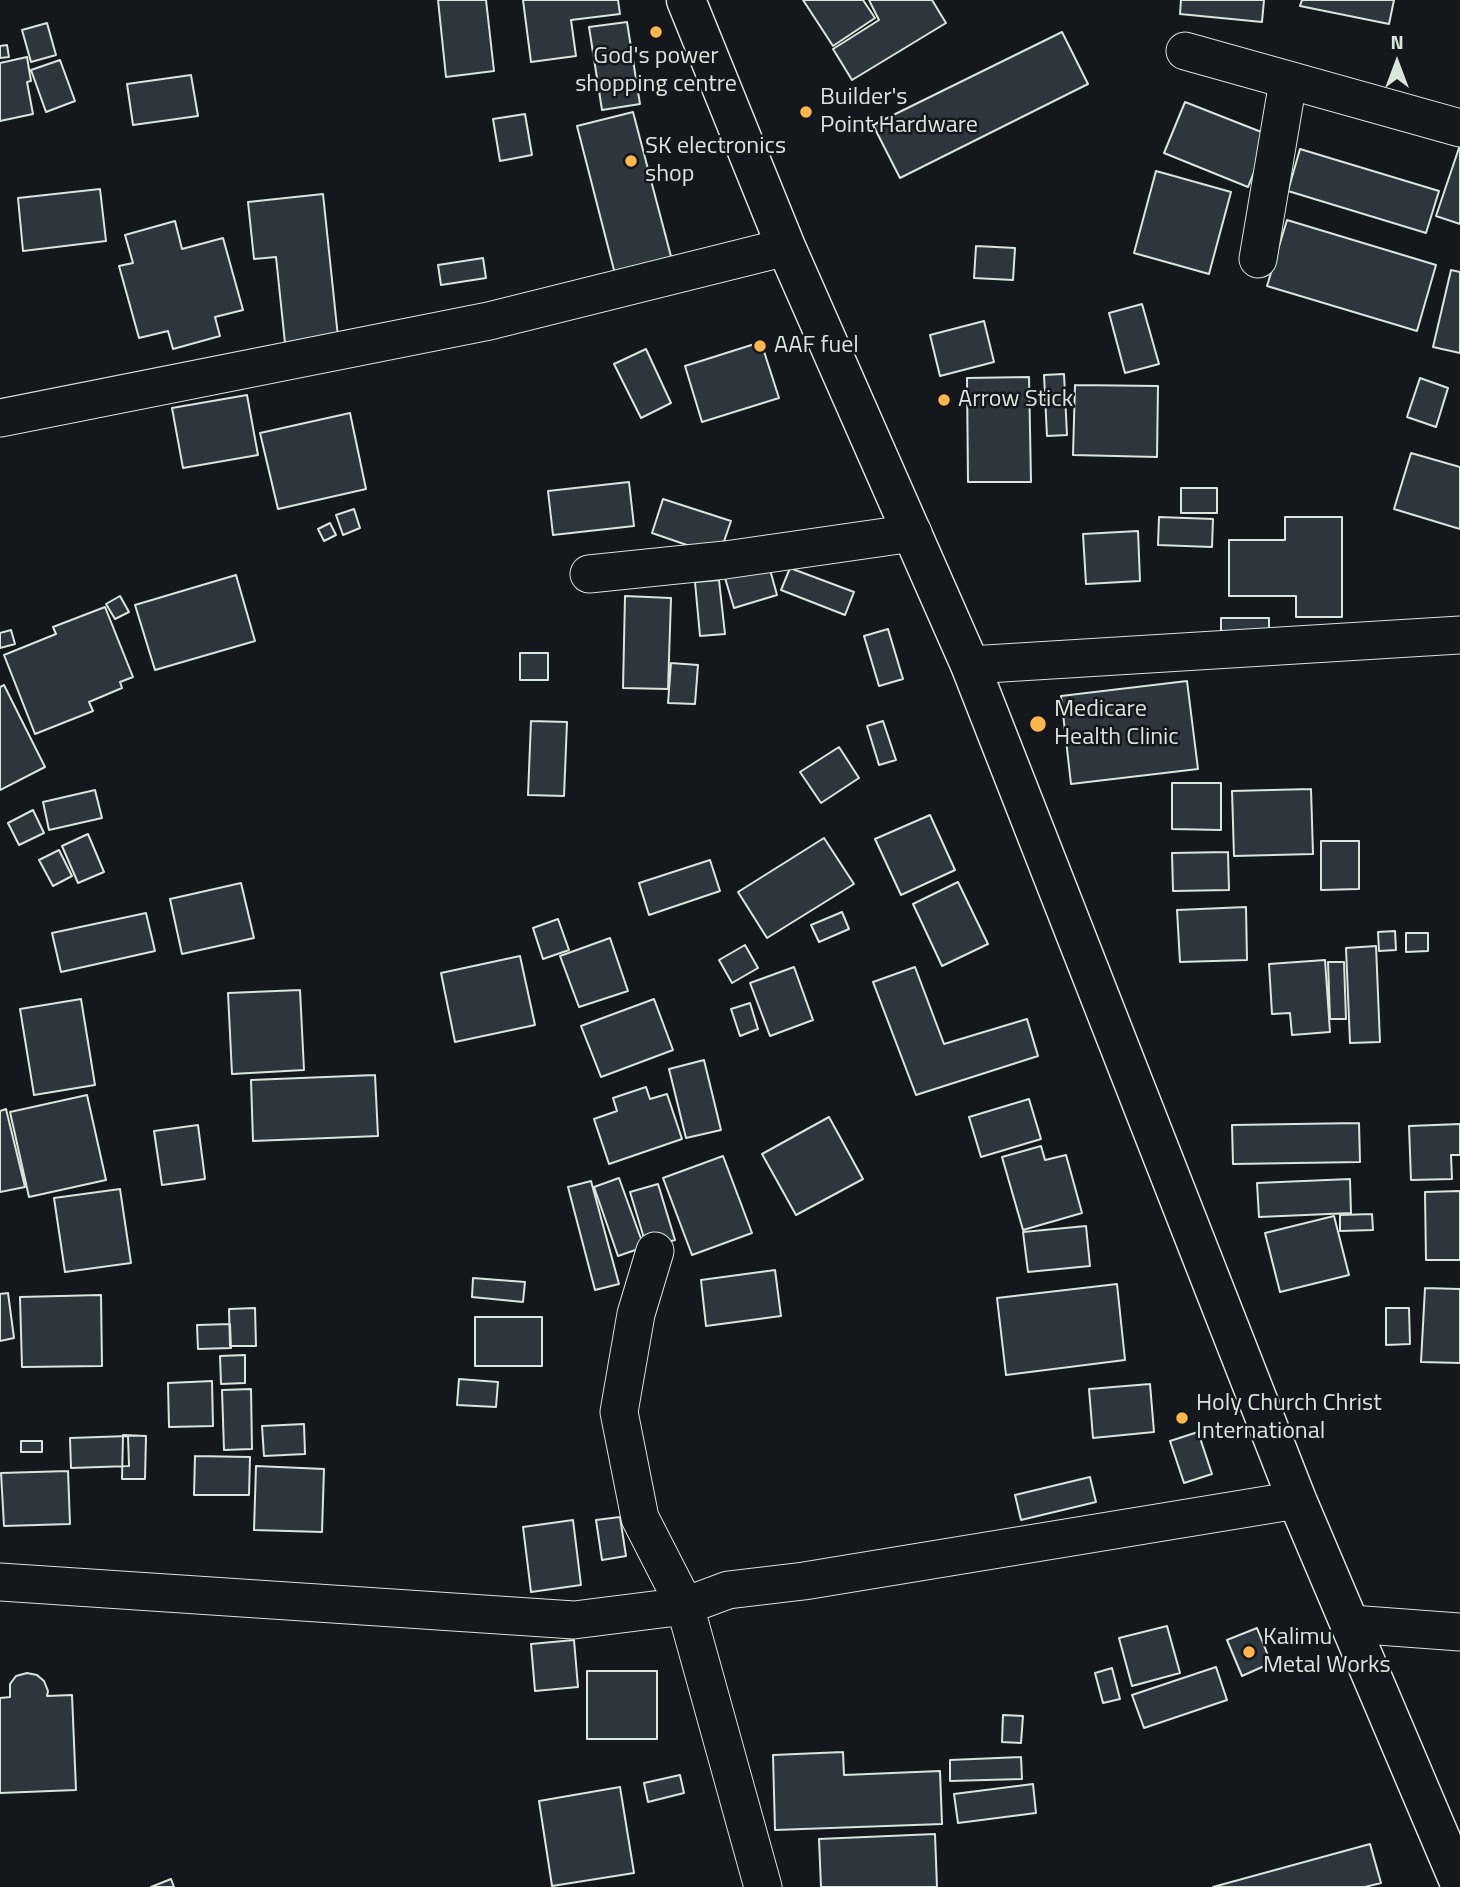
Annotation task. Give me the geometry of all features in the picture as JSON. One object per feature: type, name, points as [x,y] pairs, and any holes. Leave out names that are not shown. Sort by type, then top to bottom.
[{"type":"street","points":[[686,0],[786,247],[970,665],[1297,1500],[1460,1884]]},
{"type":"street","points":[[1185,51],[1460,128]]},
{"type":"street","points":[[1258,259],[1288,81]]},
{"type":"street","points":[[0,418],[489,321],[786,247]]},
{"type":"street","points":[[589,574],[725,560],[913,533]]},
{"type":"street","points":[[970,665],[1460,635]]},
{"type":"street","points":[[655,1251],[636,1314],[619,1412],[639,1518],[685,1606],[763,1887]]},
{"type":"street","points":[[0,1581],[574,1620],[685,1606],[728,1590],[804,1581],[1297,1500]]},
{"type":"street","points":[[1351,1624],[1460,1632]]},
{"type":"building","points":[[438,0],[486,0],[494,71],[446,77]]},
{"type":"building","points":[[523,0],[618,0],[620,14],[571,20],[576,56],[531,62]]},
{"type":"building","points":[[803,0],[863,0],[875,18],[833,46]]},
{"type":"building","points":[[869,0],[932,0],[946,23],[852,80],[833,49],[879,20]]},
{"type":"building","points":[[1181,0],[1264,0],[1262,22],[1180,14]]},
{"type":"building","points":[[1302,0],[1394,0],[1389,24],[1300,6]]},
{"type":"building","points":[[627,22],[640,104],[602,110],[589,27]]},
{"type":"building","points":[[47,23],[56,55],[31,62],[22,30]]},
{"type":"building","points":[[1062,32],[1088,84],[900,178],[873,125]]},
{"type":"building","points":[[7,45],[9,57],[0,58],[0,46]]},
{"type":"building","points":[[27,57],[31,81],[27,82],[33,114],[0,121],[0,63]]},
{"type":"building","points":[[60,60],[75,101],[46,112],[31,70]]},
{"type":"building","points":[[191,75],[198,116],[133,125],[127,84]]},
{"type":"building","points":[[1185,102],[1269,135],[1248,187],[1164,153]]},
{"type":"building","points":[[633,112],[673,264],[616,278],[577,126]]},
{"type":"building","points":[[525,114],[532,155],[500,161],[493,119]]},
{"type":"building","points":[[1460,145],[1460,224],[1436,216]]},
{"type":"building","points":[[1300,149],[1439,191],[1426,233],[1288,191]]},
{"type":"building","points":[[1156,171],[1231,192],[1209,274],[1134,253]]},
{"type":"building","points":[[100,189],[106,241],[23,251],[18,198]]},
{"type":"building","points":[[323,194],[338,337],[285,343],[276,257],[254,259],[248,202]]},
{"type":"building","points":[[1287,220],[1436,265],[1417,331],[1267,286]]},
{"type":"building","points":[[175,221],[182,249],[223,238],[243,310],[215,317],[220,336],[173,349],[168,331],[139,338],[119,266],[133,263],[125,235]]},
{"type":"building","points":[[976,246],[1015,248],[1013,280],[974,278]]},
{"type":"building","points":[[483,258],[486,278],[441,285],[438,265]]},
{"type":"building","points":[[1451,270],[1460,272],[1460,353],[1433,347]]},
{"type":"building","points":[[1142,304],[1159,364],[1125,373],[1109,313]]},
{"type":"building","points":[[984,321],[994,362],[940,376],[930,335]]},
{"type":"building","points":[[761,342],[779,398],[702,422],[685,366]]},
{"type":"building","points":[[646,349],[671,403],[641,418],[614,364]]},
{"type":"building","points":[[1064,374],[1067,435],[1047,436],[1044,375]]},
{"type":"building","points":[[1029,377],[1031,482],[968,482],[967,378]]},
{"type":"building","points":[[1420,378],[1448,388],[1436,427],[1407,417]]},
{"type":"building","points":[[1075,385],[1158,386],[1157,457],[1073,455]]},
{"type":"building","points":[[247,395],[258,455],[183,468],[172,408]]},
{"type":"building","points":[[350,413],[366,489],[278,509],[260,433]]},
{"type":"building","points":[[1411,453],[1460,467],[1460,529],[1394,509]]},
{"type":"building","points":[[629,482],[634,526],[553,535],[548,491]]},
{"type":"building","points":[[1181,488],[1217,488],[1217,513],[1181,513]]},
{"type":"building","points":[[663,499],[731,521],[719,556],[652,533]]},
{"type":"building","points":[[354,509],[360,528],[343,535],[336,515]]},
{"type":"building","points":[[1159,517],[1213,519],[1212,547],[1158,545]]},
{"type":"building","points":[[1285,517],[1342,517],[1342,617],[1296,617],[1296,596],[1229,596],[1229,540],[1285,540]]},
{"type":"building","points":[[330,523],[336,535],[324,541],[318,529]]},
{"type":"building","points":[[1138,531],[1140,581],[1086,584],[1083,534]]},
{"type":"building","points":[[769,566],[777,595],[734,608],[725,578]]},
{"type":"building","points":[[790,568],[854,592],[845,615],[781,590]]},
{"type":"building","points":[[236,575],[255,641],[155,670],[135,605]]},
{"type":"building","points":[[719,580],[725,634],[700,636],[695,582]]},
{"type":"building","points":[[120,596],[129,612],[115,619],[106,604]]},
{"type":"building","points":[[625,596],[671,598],[668,689],[623,688]]},
{"type":"building","points":[[105,607],[133,677],[120,682],[122,688],[89,702],[93,711],[35,734],[4,655],[56,634],[53,627]]},
{"type":"building","points":[[1221,618],[1269,618],[1269,637],[1221,637]]},
{"type":"building","points":[[888,629],[903,679],[879,686],[864,636]]},
{"type":"building","points":[[11,630],[15,644],[0,648],[0,633]]},
{"type":"building","points":[[520,653],[548,653],[548,680],[520,680]]},
{"type":"building","points":[[671,663],[698,665],[695,704],[668,703]]},
{"type":"building","points":[[1187,681],[1198,769],[1071,784],[1061,696]]},
{"type":"building","points":[[4,685],[45,767],[0,790],[0,687]]},
{"type":"building","points":[[531,721],[567,722],[564,796],[528,795]]},
{"type":"building","points":[[883,721],[896,760],[879,765],[867,726]]},
{"type":"building","points":[[839,747],[859,778],[821,803],[800,772]]},
{"type":"building","points":[[1172,783],[1221,783],[1221,830],[1172,829]]},
{"type":"building","points":[[1311,789],[1313,854],[1234,856],[1232,791]]},
{"type":"building","points":[[95,790],[102,818],[49,830],[43,802]]},
{"type":"building","points":[[33,810],[44,833],[19,845],[8,823]]},
{"type":"building","points":[[930,815],[955,870],[901,895],[875,839]]},
{"type":"building","points":[[88,834],[104,872],[78,883],[62,846]]},
{"type":"building","points":[[824,838],[854,884],[767,938],[738,892]]},
{"type":"building","points":[[1321,841],[1359,841],[1359,889],[1321,890]]},
{"type":"building","points":[[59,850],[72,876],[53,886],[39,860]]},
{"type":"building","points":[[1228,852],[1229,890],[1173,891],[1172,853]]},
{"type":"building","points":[[710,860],[720,891],[649,915],[639,883]]},
{"type":"building","points":[[958,882],[988,944],[942,966],[913,904]]},
{"type":"building","points":[[241,883],[254,938],[182,954],[170,899]]},
{"type":"building","points":[[1246,907],[1247,960],[1180,962],[1177,910]]},
{"type":"building","points":[[842,912],[849,929],[819,942],[811,925]]},
{"type":"building","points":[[146,913],[155,951],[61,972],[52,933]]},
{"type":"building","points":[[558,919],[569,950],[543,959],[533,928]]},
{"type":"building","points":[[1395,931],[1396,950],[1379,951],[1378,932]]},
{"type":"building","points":[[1406,933],[1428,933],[1428,951],[1406,952]]},
{"type":"building","points":[[610,938],[628,991],[579,1007],[560,956]]},
{"type":"building","points":[[745,945],[758,968],[732,983],[719,960]]},
{"type":"building","points":[[1376,946],[1380,1042],[1350,1043],[1346,948]]},
{"type":"building","points":[[520,956],[535,1025],[455,1042],[441,973]]},
{"type":"building","points":[[1325,960],[1330,1032],[1292,1035],[1290,1013],[1272,1014],[1269,964]]},
{"type":"building","points":[[1328,962],[1344,962],[1346,1019],[1330,1019]]},
{"type":"building","points":[[794,967],[813,1020],[770,1036],[750,983]]},
{"type":"building","points":[[915,967],[944,1044],[1027,1019],[1038,1056],[916,1095],[873,982]]},
{"type":"building","points":[[300,990],[304,1070],[232,1074],[228,993]]},
{"type":"building","points":[[81,999],[95,1085],[34,1095],[20,1009]]},
{"type":"building","points":[[654,999],[673,1050],[601,1077],[581,1026]]},
{"type":"building","points":[[750,1003],[758,1029],[740,1036],[731,1009]]},
{"type":"building","points":[[704,1060],[721,1130],[686,1138],[669,1069]]},
{"type":"building","points":[[375,1075],[378,1136],[253,1141],[251,1080]]},
{"type":"building","points":[[646,1087],[650,1099],[667,1094],[682,1139],[609,1164],[594,1119],[617,1111],[613,1098]]},
{"type":"building","points":[[87,1095],[106,1180],[29,1197],[10,1112]]},
{"type":"building","points":[[1029,1099],[1041,1139],[981,1157],[969,1117]]},
{"type":"building","points":[[6,1109],[25,1187],[0,1192],[0,1111]]},
{"type":"building","points":[[829,1117],[863,1179],[796,1215],[762,1154]]},
{"type":"building","points":[[1359,1123],[1360,1162],[1233,1164],[1232,1125]]},
{"type":"building","points":[[1460,1124],[1460,1155],[1451,1155],[1452,1179],[1411,1180],[1409,1126]]},
{"type":"building","points":[[198,1125],[205,1179],[162,1185],[154,1131]]},
{"type":"building","points":[[1041,1146],[1045,1160],[1066,1155],[1082,1213],[1023,1230],[1002,1157]]},
{"type":"building","points":[[723,1156],[752,1233],[692,1255],[663,1178]]},
{"type":"building","points":[[619,1178],[644,1247],[618,1256],[594,1187]]},
{"type":"building","points":[[1350,1179],[1351,1213],[1259,1217],[1257,1183]]},
{"type":"building","points":[[591,1181],[619,1284],[595,1290],[568,1187]]},
{"type":"building","points":[[658,1184],[675,1240],[647,1248],[630,1192]]},
{"type":"building","points":[[120,1189],[131,1263],[65,1272],[54,1198]]},
{"type":"building","points":[[1460,1191],[1460,1260],[1426,1260],[1425,1192]]},
{"type":"building","points":[[1372,1214],[1373,1230],[1340,1231],[1340,1215]]},
{"type":"building","points":[[1334,1216],[1349,1275],[1280,1292],[1265,1233]]},
{"type":"building","points":[[1086,1226],[1090,1266],[1028,1272],[1023,1232]]},
{"type":"building","points":[[775,1270],[781,1316],[706,1326],[701,1280]]},
{"type":"building","points":[[473,1278],[525,1282],[523,1302],[472,1297]]},
{"type":"building","points":[[1117,1284],[1125,1360],[1006,1375],[997,1298]]},
{"type":"building","points":[[1425,1288],[1460,1289],[1460,1363],[1421,1362]]},
{"type":"building","points":[[8,1293],[14,1338],[0,1341],[0,1294]]},
{"type":"building","points":[[101,1295],[102,1366],[22,1367],[20,1297]]},
{"type":"building","points":[[255,1308],[256,1346],[230,1346],[229,1309]]},
{"type":"building","points":[[1386,1308],[1409,1308],[1410,1344],[1386,1345]]},
{"type":"building","points":[[475,1317],[542,1317],[542,1366],[475,1366]]},
{"type":"building","points":[[230,1324],[231,1348],[198,1349],[197,1325]]},
{"type":"building","points":[[245,1355],[245,1383],[221,1384],[220,1356]]},
{"type":"building","points":[[459,1379],[498,1382],[496,1407],[457,1405]]},
{"type":"building","points":[[212,1381],[213,1426],[169,1427],[168,1383]]},
{"type":"building","points":[[1150,1384],[1154,1432],[1093,1438],[1089,1389]]},
{"type":"building","points":[[251,1389],[252,1449],[224,1450],[222,1390]]},
{"type":"building","points":[[304,1424],[305,1454],[264,1456],[262,1426]]},
{"type":"building","points":[[1198,1432],[1212,1474],[1184,1483],[1170,1441]]},
{"type":"building","points":[[123,1435],[146,1436],[145,1479],[122,1479]]},
{"type":"building","points":[[128,1436],[129,1466],[71,1468],[70,1438]]},
{"type":"building","points":[[21,1441],[42,1441],[42,1452],[21,1452]]},
{"type":"building","points":[[195,1456],[250,1457],[249,1495],[194,1495]]},
{"type":"building","points":[[256,1466],[324,1469],[322,1532],[254,1530]]},
{"type":"building","points":[[68,1471],[70,1524],[4,1526],[1,1473]]},
{"type":"building","points":[[1090,1477],[1096,1502],[1021,1520],[1015,1495]]},
{"type":"building","points":[[620,1517],[626,1556],[602,1560],[596,1520]]},
{"type":"building","points":[[573,1520],[581,1585],[531,1592],[523,1527]]},
{"type":"building","points":[[1167,1626],[1180,1673],[1132,1686],[1119,1638]]},
{"type":"building","name":"Kalimu Metal Works","points":[[1257,1628],[1271,1663],[1242,1676],[1227,1640]]},
{"type":"building","points":[[574,1640],[578,1687],[535,1691],[531,1644]]},
{"type":"building","points":[[1216,1667],[1227,1700],[1144,1728],[1132,1695]]},
{"type":"building","points":[[1112,1668],[1120,1699],[1103,1703],[1095,1673]]},
{"type":"building","points":[[587,1671],[657,1671],[657,1739],[587,1739]]},
{"type":"building","points":[[27,1673],[37,1675],[44,1681],[47,1696],[72,1695],[76,1790],[0,1793],[0,1698],[10,1697],[10,1684],[16,1676]]},
{"type":"building","points":[[1003,1715],[1023,1716],[1021,1743],[1002,1742]]},
{"type":"building","points":[[843,1752],[844,1775],[940,1771],[942,1824],[775,1830],[773,1755]]},
{"type":"building","points":[[1021,1757],[1022,1779],[950,1781],[950,1760]]},
{"type":"building","points":[[680,1775],[684,1793],[648,1802],[644,1783]]},
{"type":"building","points":[[1033,1784],[1036,1813],[958,1823],[954,1794]]},
{"type":"building","points":[[620,1787],[634,1873],[552,1886],[539,1801]]},
{"type":"building","points":[[935,1834],[937,1887],[821,1887],[819,1839]]},
{"type":"building","points":[[1370,1844],[1381,1883],[1365,1887],[1213,1887]]},
{"type":"building","points":[[171,1879],[174,1887],[151,1887]]},
{"type":"place","name":"God's power shopping centre","points":[[656,32]]},
{"type":"place","name":"Builder's Point Hardware","points":[[806,112]]},
{"type":"place","name":"SK electronics shop","points":[[631,161]]},
{"type":"place","name":"AAF fuel","points":[[760,346]]},
{"type":"place","name":"Arrow Stick","points":[[944,400]]},
{"type":"place","name":"Medicare Health Clinic","points":[[1038,724]]},
{"type":"place","name":"Holy Church Christ International","points":[[1182,1418]]},
{"type":"place","name":"Kalimu Metal Works","points":[[1249,1652]]}]
